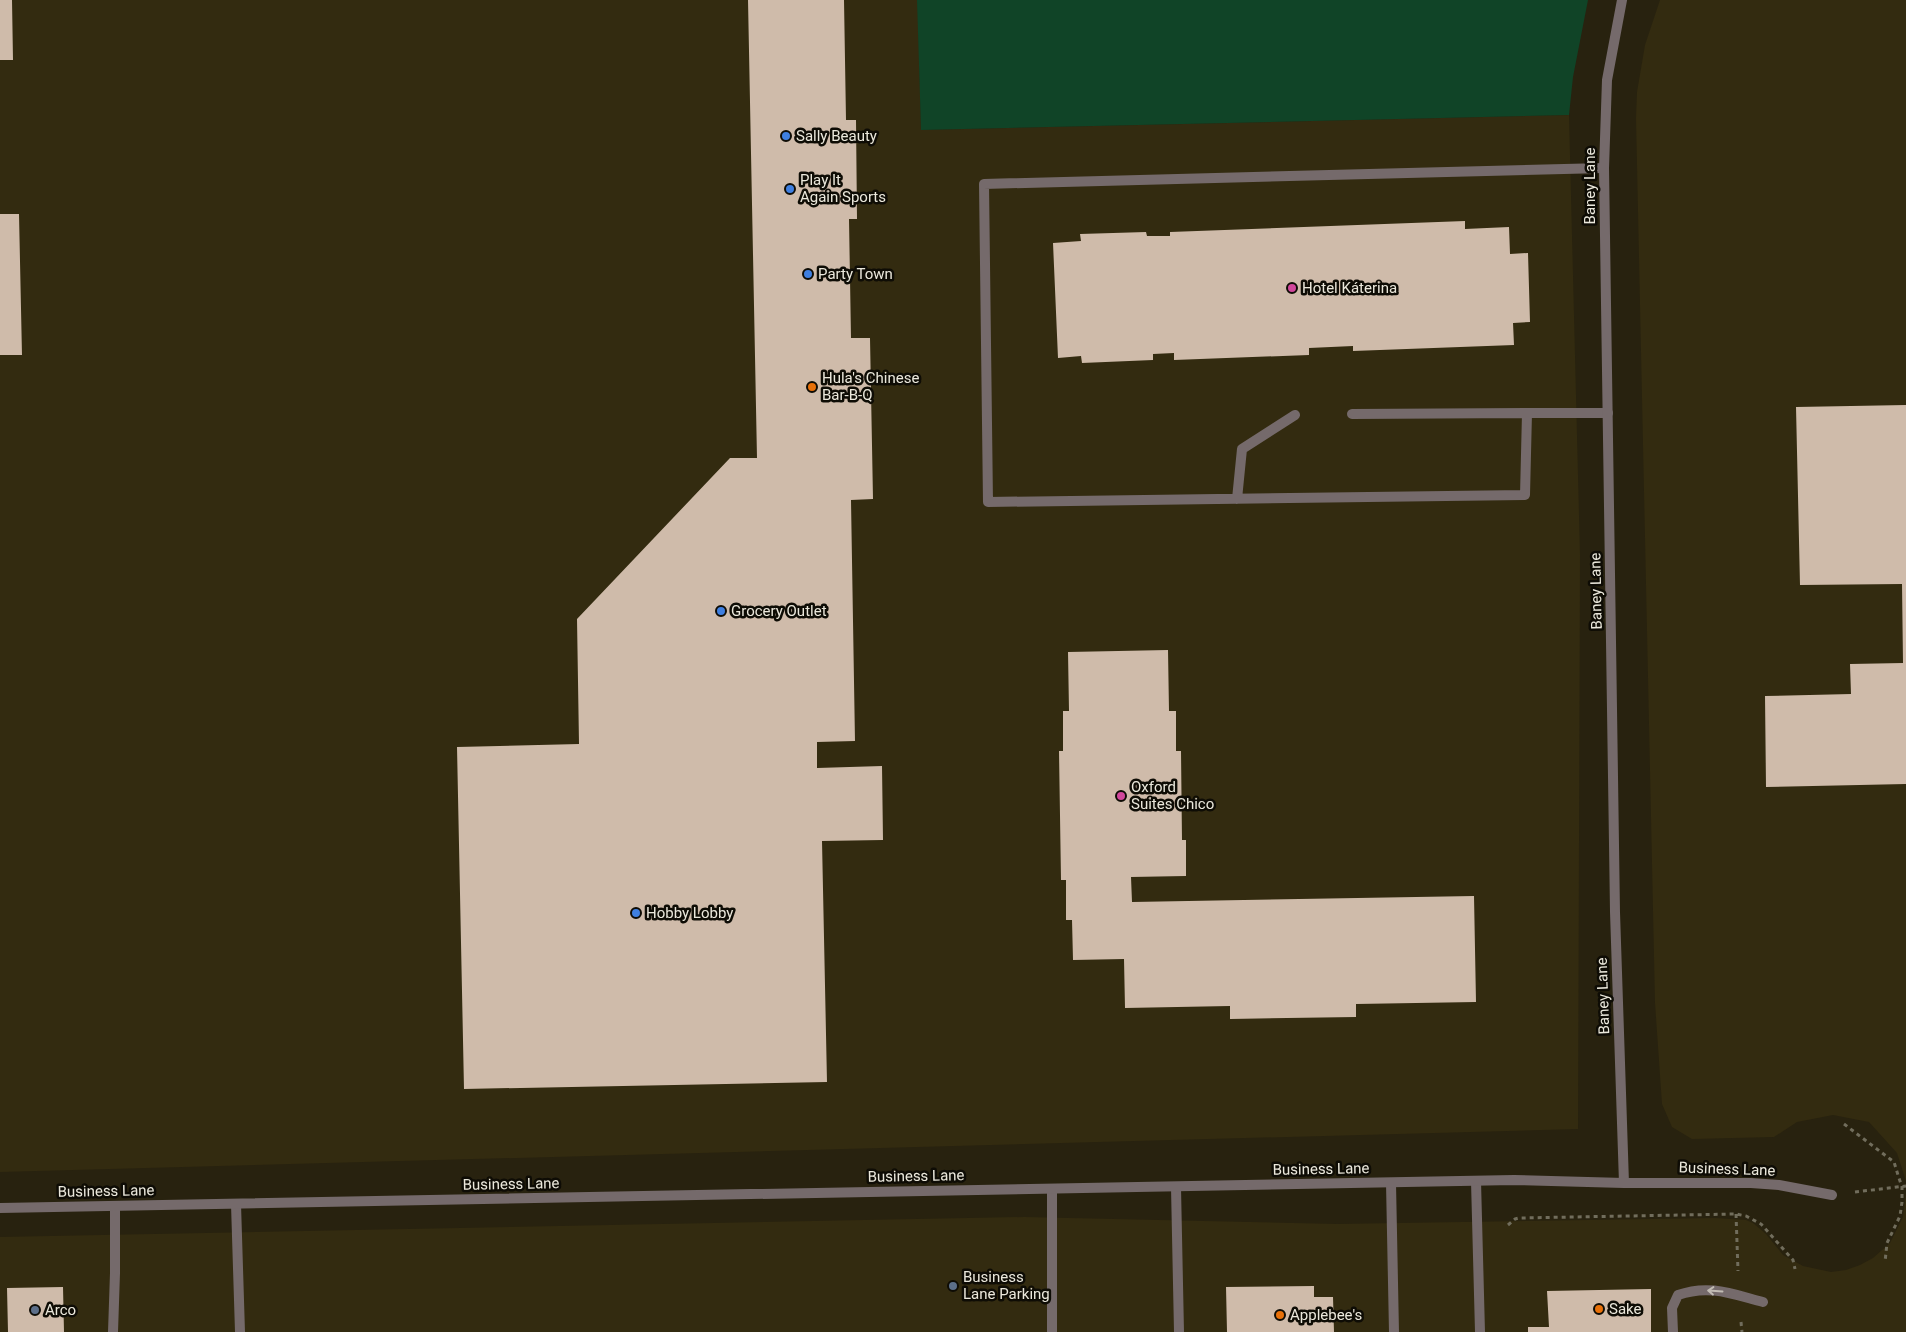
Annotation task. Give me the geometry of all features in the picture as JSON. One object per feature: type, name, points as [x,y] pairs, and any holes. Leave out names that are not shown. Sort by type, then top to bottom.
[{"type":"street","name":"Baney Lane","points":[[1622,0],[1607,80],[1604,168],[1615,912],[1624,1183]]},
{"type":"street","points":[[1527,413],[1525,495],[988,502],[984,184],[1604,168]]},
{"type":"street","points":[[1352,414],[1608,413]]},
{"type":"street","points":[[1237,499],[1242,449],[1295,415]]},
{"type":"street","points":[[1476,1181],[1480,1332]]},
{"type":"street","name":"Business Lane","points":[[0,1208],[1476,1181],[1751,1183],[1779,1185],[1832,1195]]},
{"type":"street","points":[[1391,1183],[1394,1332]]},
{"type":"street","points":[[1176,1187],[1179,1332]]},
{"type":"street","points":[[1052,1189],[1052,1332]]},
{"type":"street","points":[[236,1204],[240,1332]]},
{"type":"street","points":[[113,1332],[115,1206]]},
{"type":"street","points":[[1673,1332],[1672,1308],[1678,1296],[1693,1290],[1720,1290],[1762,1302]]},
{"type":"path","points":[[1844,1124],[1894,1162],[1904,1186],[1900,1216],[1884,1252],[1885,1262]]},
{"type":"path","points":[[1832,1195],[1904,1186]]},
{"type":"path","points":[[1508,1225],[1519,1218],[1736,1214],[1746,1216],[1760,1224],[1793,1260],[1795,1269]]},
{"type":"shaded area","points":[[0,0],[918,0],[921,130],[1569,115],[1580,555],[1578,1129],[0,1172]]},
{"type":"shaded area","points":[[1660,0],[1906,0],[1906,1181],[1897,1153],[1869,1122],[1833,1115],[1797,1122],[1774,1137],[1692,1139],[1672,1127],[1662,1104],[1655,1003],[1636,118],[1637,92],[1645,45]]},
{"type":"shaded area","name":"Business Lane Parking","points":[[1906,1193],[1906,1332],[0,1332],[0,1237],[1024,1217],[1337,1224],[1715,1218],[1746,1220],[1753,1223],[1766,1234],[1783,1255],[1803,1266],[1831,1272],[1846,1270],[1860,1265],[1873,1258],[1890,1243],[1903,1217]]},
{"type":"green space","points":[[917,0],[1588,0],[1573,77],[1569,115],[921,130]]},
{"type":"building","points":[[0,0],[12,0],[13,60],[0,60]]},
{"type":"building","points":[[748,0],[844,0],[846,120],[856,120],[857,219],[849,219],[851,338],[870,338],[873,499],[851,500],[855,741],[817,742],[817,768],[882,766],[883,840],[822,841],[827,1082],[464,1089],[457,747],[579,744],[577,619],[730,458],[757,458]]},
{"type":"building","points":[[0,214],[19,214],[22,355],[0,355]]},
{"type":"building","name":"Hotel Káterina","points":[[1465,221],[1465,229],[1509,227],[1510,254],[1528,253],[1530,322],[1513,323],[1514,345],[1353,351],[1353,346],[1309,348],[1309,355],[1174,360],[1174,353],[1153,354],[1153,360],[1082,363],[1081,356],[1058,358],[1053,243],[1081,241],[1080,234],[1146,232],[1147,236],[1170,236],[1170,232]]},
{"type":"building","points":[[1906,405],[1906,784],[1766,787],[1765,696],[1851,694],[1850,664],[1903,663],[1902,584],[1800,585],[1796,407]]},
{"type":"building","name":"Oxford Suites Chico","points":[[1168,650],[1169,711],[1176,711],[1176,751],[1181,751],[1182,840],[1186,840],[1186,876],[1131,877],[1132,902],[1474,896],[1476,1002],[1356,1004],[1356,1017],[1230,1019],[1230,1006],[1125,1008],[1124,959],[1073,960],[1072,920],[1066,920],[1066,880],[1061,880],[1059,751],[1063,751],[1063,711],[1069,711],[1068,652]]},
{"type":"building","name":"Applebee's","points":[[1314,1286],[1314,1297],[1333,1297],[1334,1332],[1227,1332],[1226,1287]]},
{"type":"building","name":"Arco","points":[[63,1287],[64,1332],[8,1332],[7,1288]]},
{"type":"building","name":"Sake","points":[[1651,1289],[1651,1332],[1528,1332],[1528,1327],[1549,1327],[1547,1291]]},
{"type":"place","name":"Sally Beauty","points":[[786,136]]},
{"type":"place","name":"Play It Again Sports","points":[[790,189]]},
{"type":"place","name":"Party Town","points":[[808,274]]},
{"type":"place","name":"Hotel Káterina","points":[[1292,288]]},
{"type":"place","name":"Hula's Chinese Bar-B-Q","points":[[812,387]]},
{"type":"place","name":"Grocery Outlet","points":[[721,611]]},
{"type":"place","name":"Oxford Suites Chico","points":[[1121,796]]},
{"type":"place","name":"Hobby Lobby","points":[[636,913]]},
{"type":"place","name":"Business Lane Parking","points":[[953,1286]]},
{"type":"place","name":"Sake","points":[[1599,1309]]},
{"type":"place","name":"Arco","points":[[35,1310]]},
{"type":"place","name":"Applebee's","points":[[1280,1315]]}]
